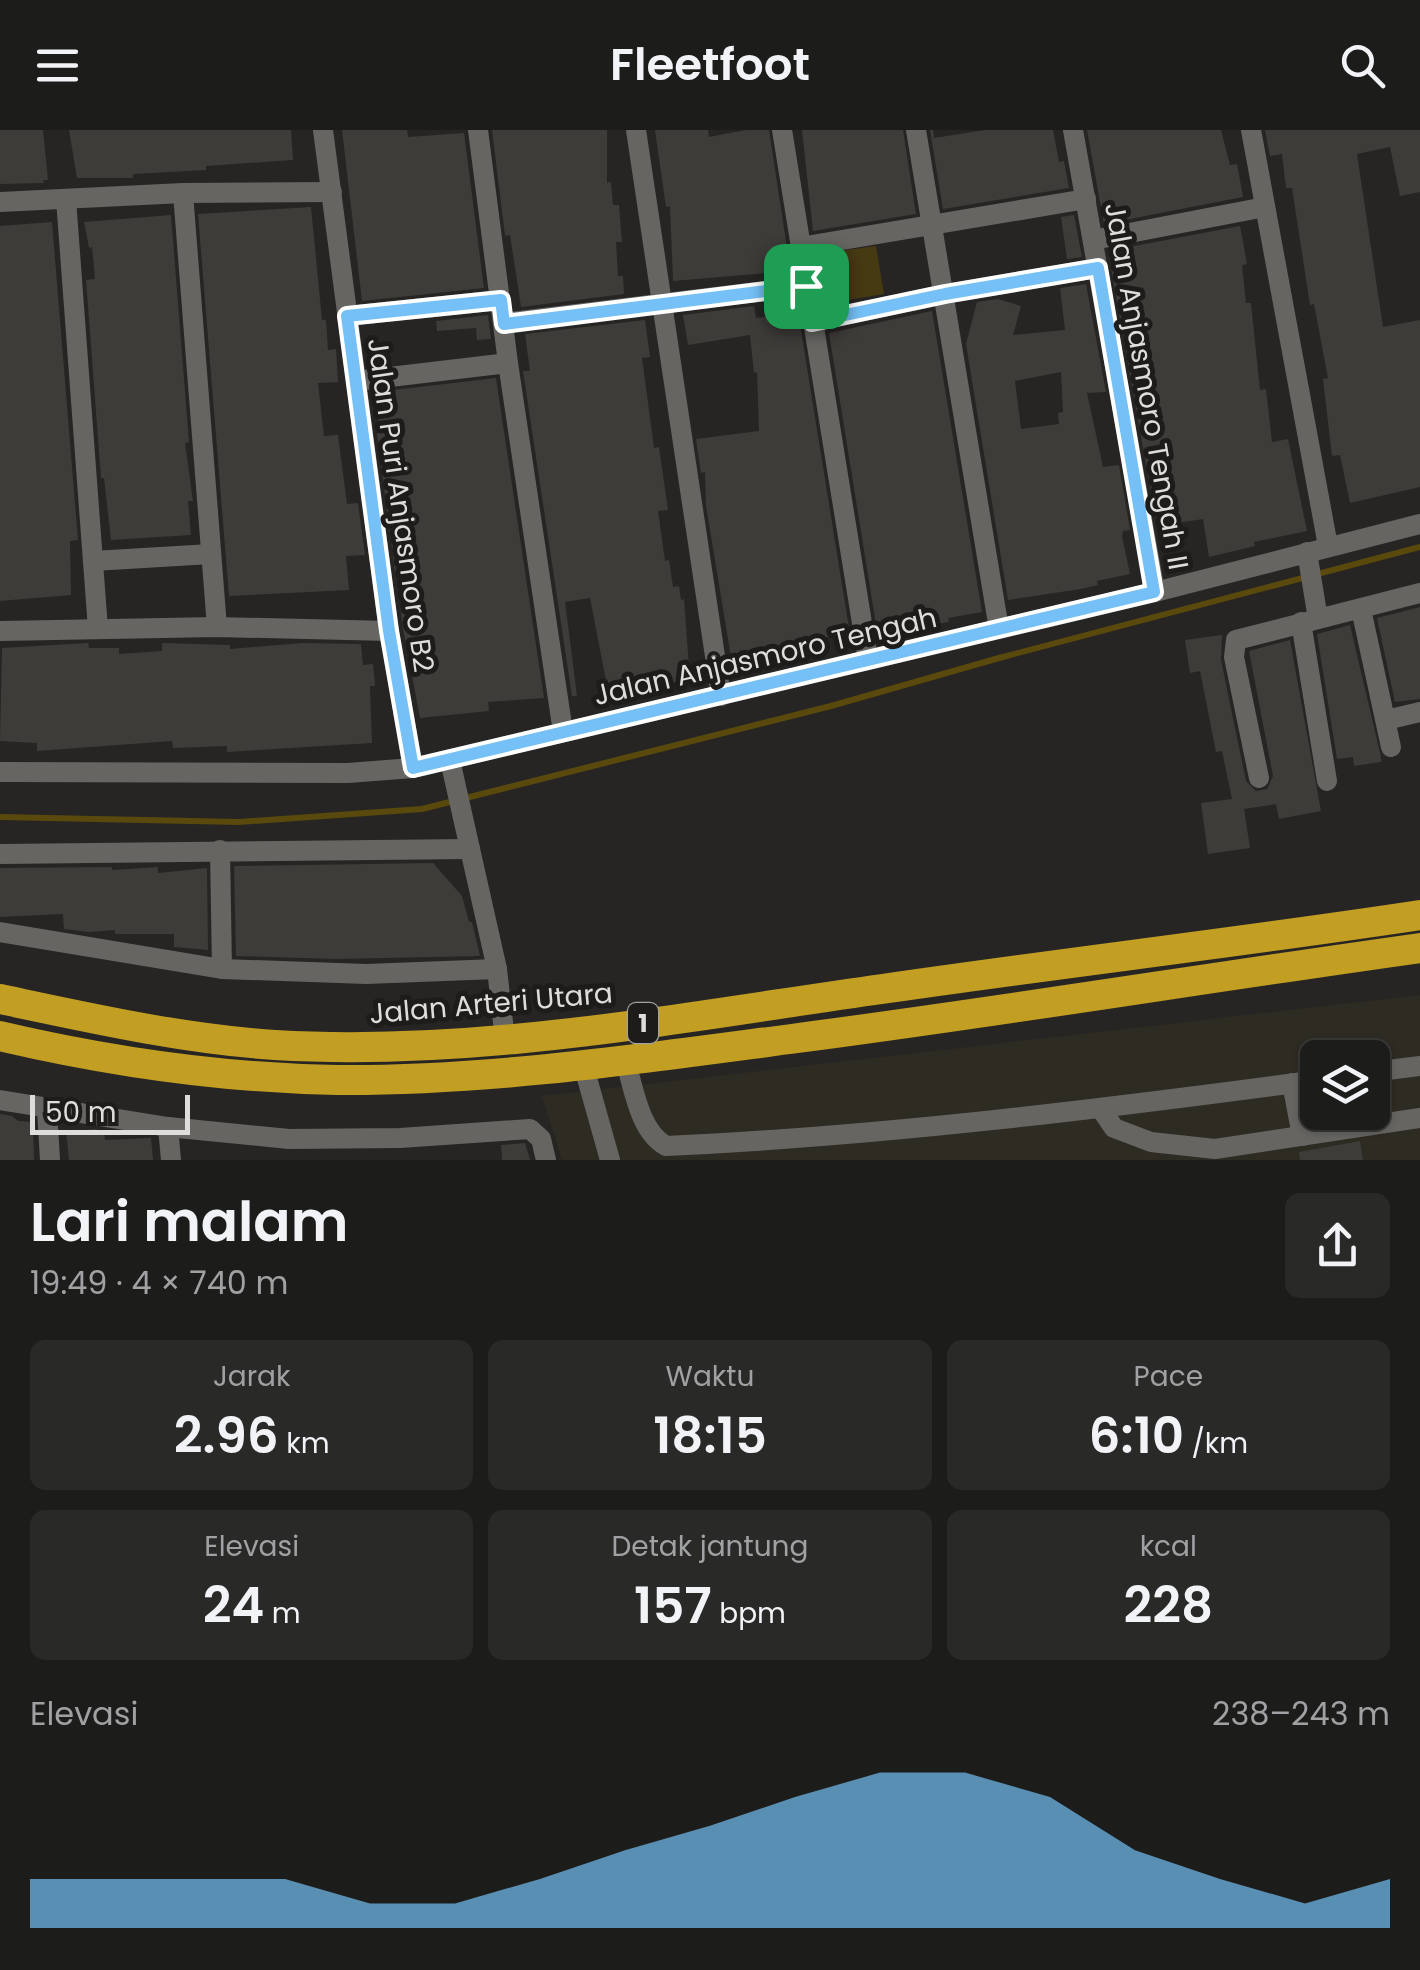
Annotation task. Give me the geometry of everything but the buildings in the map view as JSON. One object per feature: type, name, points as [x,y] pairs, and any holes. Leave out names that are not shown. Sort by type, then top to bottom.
[{"type":"highway","name":"Jalan Arteri Utara","points":[[0,1000],[272,1045],[364,1047],[505,1040],[1420,915]]},
{"type":"highway","name":"1","points":[[0,1036],[89,1057],[173,1070],[301,1078],[484,1074],[901,1025],[1420,948]]},
{"type":"street","name":"Jalan Puri Anjasmoro B2","points":[[323,130],[389,631],[413,768]]},
{"type":"street","points":[[478,130],[563,732]]},
{"type":"street","points":[[636,130],[721,696]]},
{"type":"street","points":[[782,130],[868,660]]},
{"type":"street","points":[[916,130],[999,629]]},
{"type":"street","name":"Jalan Anjasmoro Tengah II","points":[[1073,130],[1154,592]]},
{"type":"street","points":[[1251,130],[1328,546]]},
{"type":"street","points":[[0,202],[332,192]]},
{"type":"street","points":[[183,194],[216,627]]},
{"type":"street","points":[[66,199],[98,629]]},
{"type":"street","points":[[800,247],[1086,199]]},
{"type":"street","points":[[1094,240],[1265,207]]},
{"type":"street","points":[[812,322],[1098,268]]},
{"type":"street","points":[[504,324],[806,286]]},
{"type":"street","points":[[347,316],[501,300]]},
{"type":"street","points":[[356,381],[508,363]]},
{"type":"street","name":"Jalan Anjasmoro Tengah","points":[[0,772],[348,773],[451,769],[563,732],[1154,592],[1420,524]]},
{"type":"street","points":[[1307,552],[1309,621],[1327,781]]},
{"type":"street","points":[[93,561],[211,554]]},
{"type":"street","points":[[1260,778],[1234,643],[1257,632],[1420,594]]},
{"type":"street","points":[[1362,608],[1391,747]]},
{"type":"street","points":[[0,630],[216,627],[389,631]]},
{"type":"street","points":[[1386,720],[1420,712]]},
{"type":"street","points":[[451,769],[497,969],[505,1040]]},
{"type":"street","points":[[0,854],[468,841]]},
{"type":"street","points":[[220,850],[222,969]]},
{"type":"street","points":[[0,932],[222,969],[366,974],[497,969]]},
{"type":"street","points":[[625,1060],[646,1126],[666,1146],[758,1142],[1101,1109],[1300,1082]]},
{"type":"street","points":[[583,1064],[610,1160]]},
{"type":"street","points":[[1390,1070],[1420,1066]]},
{"type":"street","points":[[1292,1083],[1302,1136]]},
{"type":"street","points":[[0,1100],[290,1150],[522,1128],[538,1134],[546,1160]]},
{"type":"street","points":[[1101,1109],[1114,1128],[1151,1142],[1215,1149],[1342,1130]]},
{"type":"street","points":[[48,1110],[50,1160]]},
{"type":"street","points":[[1390,1123],[1420,1118]]},
{"type":"street","points":[[168,1127],[170,1160]]},
{"type":"street","points":[[400,1138],[402,1160]]},
{"type":"shaded area","points":[[876,246],[884,294],[848,300],[840,251]]},
{"type":"shaded area","points":[[1420,995],[1420,1160],[562,1160],[542,1096]]},
{"type":"waterway","points":[[0,817],[239,822],[422,809],[831,706],[1420,547]]},
{"type":"route","points":[[1098,268],[1154,592],[413,768],[389,631],[347,316],[501,300],[504,324],[806,286],[812,322],[1098,268]]}]
